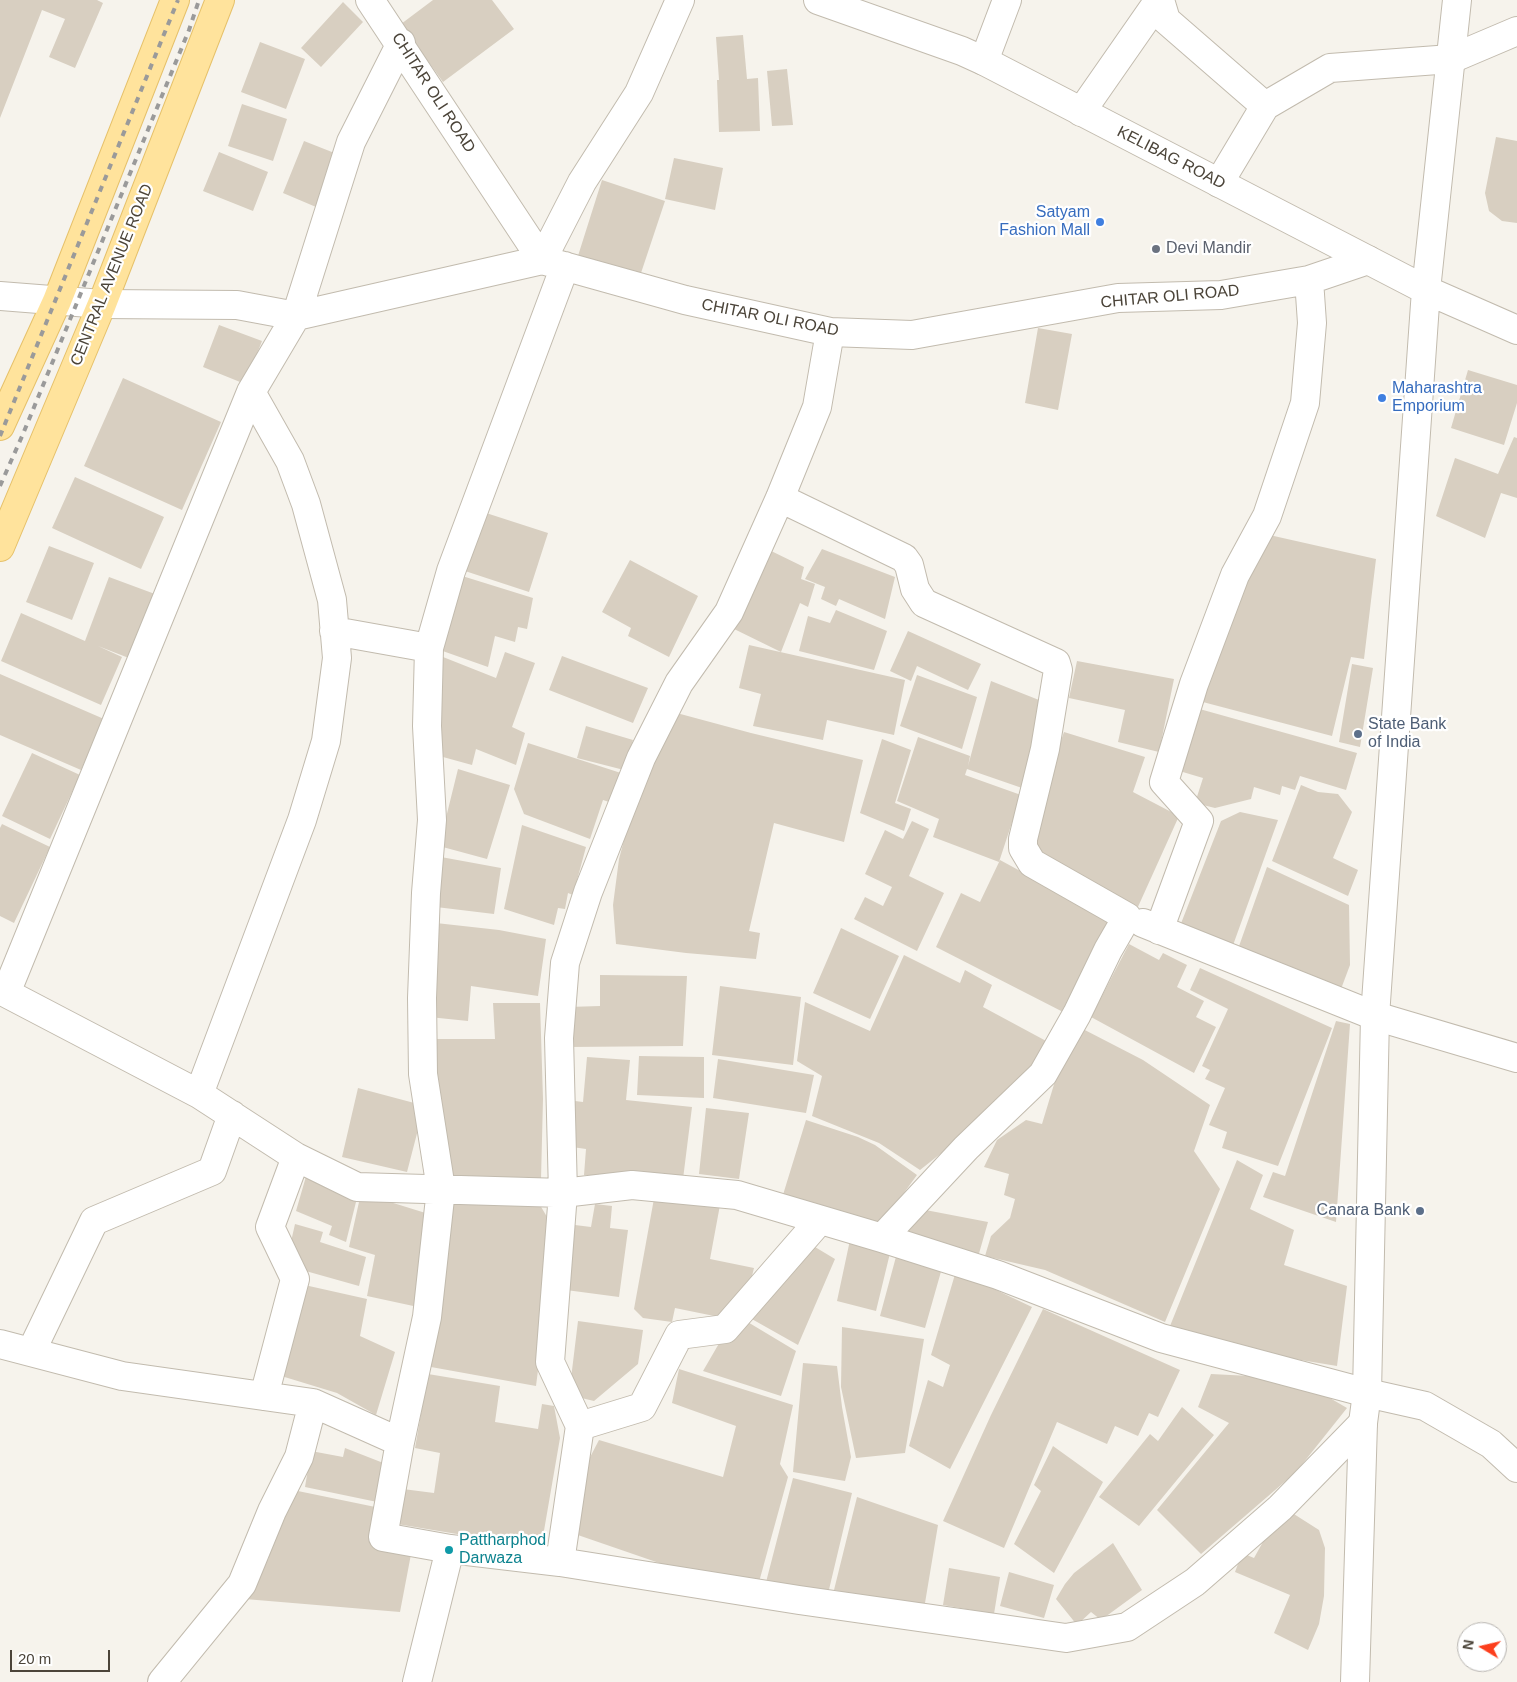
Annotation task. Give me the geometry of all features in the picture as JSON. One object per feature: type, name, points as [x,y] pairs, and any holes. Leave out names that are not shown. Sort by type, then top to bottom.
[{"type":"main road","points":[[0,426],[57,301],[175,0]]},
{"type":"main road","name":"CENTRAL AVENUE ROAD","points":[[0,547],[102,304],[220,0]]},
{"type":"street","name":"CHITAR OLI ROAD","points":[[370,0],[554,263],[685,300],[830,332],[912,335],[1118,298],[1222,295],[1309,280],[1368,260]]},
{"type":"street","points":[[680,0],[639,93],[582,182],[451,571],[429,648],[427,726],[432,820],[426,893],[422,998],[423,1074],[441,1189],[427,1317],[400,1442],[383,1537],[1066,1638],[1127,1627],[1195,1582],[1280,1508],[1363,1423]]},
{"type":"street","name":"KELIBAG ROAD","points":[[818,0],[962,51],[984,61],[1426,290],[1517,330]]},
{"type":"street","points":[[984,61],[1007,0]]},
{"type":"street","points":[[1160,0],[1166,20],[1265,106]]},
{"type":"street","points":[[1081,112],[1160,0]]},
{"type":"street","points":[[1355,1682],[1363,1423],[1367,1393],[1375,1016],[1426,290],[1457,0]]},
{"type":"street","points":[[1219,183],[1265,106],[1330,68],[1451,59],[1517,31]]},
{"type":"street","points":[[400,43],[351,142],[296,316],[251,392],[2,997],[199,1094],[296,1158],[357,1187],[563,1193],[632,1185],[737,1195],[998,1275],[1162,1338],[1367,1393],[1425,1406],[1491,1444],[1517,1468]]},
{"type":"street","points":[[0,296],[102,304],[237,305],[296,316],[554,263]]},
{"type":"street","points":[[1159,930],[1198,821],[1164,782],[1194,684],[1235,575],[1267,516],[1304,403],[1312,323],[1309,280]]},
{"type":"street","points":[[560,1562],[580,1426],[550,1362],[563,1193],[559,1038],[565,962],[588,892],[641,758],[679,683],[729,612],[780,498],[817,407],[830,332]]},
{"type":"street","points":[[199,1094],[302,820],[326,741],[337,658],[332,600],[306,504],[290,461],[251,392]]},
{"type":"street","points":[[780,498],[904,558],[909,565],[915,589],[924,603],[1056,662],[1058,670],[1046,739],[1023,839],[1023,848],[1032,863],[1127,917],[1159,930],[1375,1016],[1517,1058]]},
{"type":"street","points":[[334,631],[429,648]]},
{"type":"street","points":[[882,1238],[966,1148],[1043,1074],[1077,1014],[1108,950],[1127,917]]},
{"type":"street","points":[[31,1352],[94,1221],[212,1171],[232,1115]]},
{"type":"street","points":[[264,1396],[295,1279],[270,1227],[296,1158]]},
{"type":"street","points":[[580,1426],[642,1407],[679,1335],[725,1329],[820,1220]]},
{"type":"street","points":[[0,1344],[122,1376],[313,1403],[400,1442]]},
{"type":"street","points":[[162,1682],[242,1584],[272,1511],[299,1457],[313,1403]]},
{"type":"street","points":[[417,1682],[450,1548]]},
{"type":"building","points":[[0,0],[97,0],[103,3],[75,68],[49,57],[65,19],[42,10],[0,118]]},
{"type":"building","points":[[433,0],[492,0],[514,29],[443,82],[401,24]]},
{"type":"building","points":[[343,2],[363,22],[321,67],[301,48]]},
{"type":"building","points":[[743,35],[747,79],[758,78],[760,131],[719,132],[717,80],[719,80],[716,37]]},
{"type":"building","points":[[260,42],[305,59],[286,109],[241,92]]},
{"type":"building","points":[[787,69],[793,125],[772,126],[767,71]]},
{"type":"building","points":[[242,104],[287,119],[273,161],[228,146]]},
{"type":"building","points":[[1496,137],[1517,141],[1517,223],[1502,221],[1489,211],[1485,193]]},
{"type":"building","points":[[304,141],[337,154],[316,207],[283,193]]},
{"type":"building","points":[[219,152],[268,172],[253,211],[203,191]]},
{"type":"building","points":[[674,158],[723,168],[715,210],[665,199]]},
{"type":"building","points":[[602,180],[665,201],[639,279],[577,259]]},
{"type":"building","points":[[219,325],[262,341],[245,384],[203,367]]},
{"type":"building","points":[[1038,328],[1072,334],[1058,410],[1025,403]]},
{"type":"building","points":[[1468,370],[1517,385],[1517,403],[1504,445],[1451,428]]},
{"type":"building","points":[[123,378],[221,422],[182,510],[84,466]]},
{"type":"building","points":[[1514,437],[1517,438],[1517,498],[1501,493],[1485,538],[1436,516],[1455,458],[1498,474]]},
{"type":"building","points":[[75,477],[164,517],[141,569],[52,528]]},
{"type":"building","points":[[483,512],[548,533],[529,592],[465,571]]},
{"type":"building","points":[[1265,534],[1376,559],[1364,659],[1351,657],[1332,736],[1199,701]]},
{"type":"building","points":[[49,546],[94,563],[72,620],[26,602]]},
{"type":"building","points":[[763,547],[804,567],[801,579],[815,584],[808,607],[800,603],[781,652],[730,627]]},
{"type":"building","points":[[822,549],[895,577],[885,619],[839,599],[836,606],[821,599],[825,587],[805,579]]},
{"type":"building","points":[[630,560],[698,596],[669,657],[628,636],[631,628],[602,612]]},
{"type":"building","points":[[459,575],[533,598],[527,629],[518,627],[515,642],[495,636],[488,667],[437,649]]},
{"type":"building","points":[[109,577],[163,597],[139,662],[98,646],[122,657],[101,705],[1,661],[21,613],[85,641]]},
{"type":"building","points":[[836,610],[887,631],[874,670],[799,651],[808,616],[830,623]]},
{"type":"building","points":[[908,631],[981,664],[968,690],[917,666],[911,681],[890,671]]},
{"type":"building","points":[[749,645],[905,680],[894,735],[827,720],[823,740],[753,726],[761,694],[739,688]]},
{"type":"building","points":[[505,652],[535,663],[512,727],[525,733],[516,765],[476,749],[472,765],[443,757],[434,707],[443,657],[496,678]]},
{"type":"building","points":[[562,656],[648,688],[633,723],[549,690]]},
{"type":"building","points":[[1077,661],[1174,679],[1159,752],[1118,742],[1125,710],[1069,698]]},
{"type":"building","points":[[1352,664],[1373,668],[1360,747],[1339,742]]},
{"type":"building","points":[[0,674],[104,719],[81,770],[0,735]]},
{"type":"building","points":[[917,675],[977,697],[962,749],[900,726]]},
{"type":"building","points":[[991,681],[1044,702],[1022,788],[967,769],[965,775],[1021,795],[999,862],[933,837],[939,819],[897,801],[918,737],[970,756],[968,766]]},
{"type":"building","points":[[1196,708],[1357,753],[1346,790],[1300,776],[1295,790],[1282,786],[1280,795],[1254,787],[1251,799],[1215,808],[1195,803],[1203,778],[1176,770]]},
{"type":"building","points":[[673,712],[863,760],[844,842],[774,823],[749,931],[760,933],[756,959],[616,944],[613,905],[619,859],[637,791]]},
{"type":"building","points":[[586,726],[633,740],[624,770],[577,758]]},
{"type":"building","points":[[1064,732],[1145,757],[1133,792],[1179,816],[1137,909],[1044,860],[1028,837]]},
{"type":"building","points":[[882,739],[911,750],[895,803],[911,809],[904,831],[860,813]]},
{"type":"building","points":[[528,743],[624,774],[615,804],[603,800],[590,839],[524,814],[514,789]]},
{"type":"building","points":[[32,753],[80,775],[50,839],[2,816]]},
{"type":"building","points":[[458,769],[510,785],[487,859],[439,846]]},
{"type":"building","points":[[1301,785],[1318,792],[1338,794],[1352,812],[1333,858],[1358,870],[1348,896],[1272,861]]},
{"type":"building","points":[[1240,812],[1278,820],[1232,948],[1180,926],[1221,821]]},
{"type":"building","points":[[912,821],[929,829],[909,876],[944,893],[917,951],[854,919],[865,897],[883,906],[892,887],[865,874],[885,830],[903,839]]},
{"type":"building","points":[[2,824],[50,847],[14,923],[0,916],[0,828]]},
{"type":"building","points":[[522,825],[586,847],[573,895],[568,893],[565,909],[558,908],[554,925],[504,909]]},
{"type":"building","points":[[441,857],[501,868],[494,914],[436,907]]},
{"type":"building","points":[[1000,860],[1114,922],[1067,1014],[936,947],[961,893],[980,902]]},
{"type":"building","points":[[1267,867],[1349,905],[1350,965],[1341,989],[1238,949]]},
{"type":"building","points":[[436,923],[499,930],[546,939],[538,996],[471,986],[468,1021],[429,1017]]},
{"type":"building","points":[[841,928],[899,956],[870,1019],[813,993]]},
{"type":"building","points":[[1129,944],[1159,960],[1163,953],[1187,965],[1177,987],[1204,1001],[1196,1017],[1216,1027],[1194,1073],[1091,1017]]},
{"type":"building","points":[[904,955],[960,983],[965,970],[992,985],[983,1007],[1048,1042],[1016,1088],[954,1143],[920,1170],[879,1143],[812,1116],[822,1076],[797,1061],[805,1002],[870,1031]]},
{"type":"building","points":[[1200,968],[1332,1028],[1278,1166],[1222,1148],[1227,1132],[1209,1125],[1225,1088],[1205,1079],[1210,1070],[1202,1066],[1228,1009],[1190,990]]},
{"type":"building","points":[[600,975],[687,976],[683,1046],[569,1047],[568,1007],[600,1006]]},
{"type":"building","points":[[720,986],[801,997],[793,1065],[712,1055]]},
{"type":"building","points":[[493,1003],[540,1003],[543,1099],[541,1179],[448,1178],[427,1039],[495,1039]]},
{"type":"building","points":[[1336,1021],[1350,1024],[1336,1222],[1263,1197],[1273,1172],[1285,1176]]},
{"type":"building","points":[[1079,1027],[1143,1060],[1210,1105],[1194,1151],[1220,1189],[1165,1322],[1045,1270],[985,1256],[991,1236],[1010,1218],[1015,1199],[1004,1195],[1009,1174],[984,1167],[997,1140],[1026,1120],[1042,1124],[1065,1048]]},
{"type":"building","points":[[639,1056],[704,1057],[704,1098],[637,1095]]},
{"type":"building","points":[[587,1057],[630,1060],[626,1100],[692,1107],[683,1179],[584,1175],[586,1149],[565,1146],[567,1100],[583,1102]]},
{"type":"building","points":[[718,1059],[814,1075],[806,1113],[713,1098]]},
{"type":"building","points":[[358,1088],[418,1104],[421,1118],[407,1172],[342,1157]]},
{"type":"building","points":[[706,1108],[749,1113],[739,1179],[699,1174]]},
{"type":"building","points":[[806,1120],[858,1137],[875,1145],[917,1175],[879,1227],[782,1198]]},
{"type":"building","points":[[1237,1160],[1263,1175],[1250,1209],[1294,1230],[1284,1265],[1347,1286],[1337,1366],[1222,1347],[1170,1326]]},
{"type":"building","points":[[307,1173],[358,1194],[346,1242],[329,1235],[332,1226],[296,1211]]},
{"type":"building","points":[[361,1193],[432,1215],[418,1307],[367,1296],[375,1255],[349,1247]]},
{"type":"building","points":[[655,1193],[720,1205],[710,1259],[754,1268],[749,1288],[724,1318],[675,1308],[672,1322],[643,1318],[634,1309]]},
{"type":"building","points":[[451,1196],[540,1205],[550,1222],[548,1291],[536,1386],[431,1367]]},
{"type":"building","points":[[595,1204],[612,1206],[610,1228],[628,1230],[619,1297],[566,1290],[575,1225],[591,1227]]},
{"type":"building","points":[[915,1208],[988,1222],[978,1257],[899,1237]]},
{"type":"building","points":[[295,1224],[323,1232],[320,1242],[366,1257],[359,1286],[295,1268],[288,1255]]},
{"type":"building","points":[[850,1240],[891,1249],[876,1311],[837,1301]]},
{"type":"building","points":[[810,1244],[835,1259],[798,1345],[750,1318]]},
{"type":"building","points":[[897,1253],[942,1268],[925,1328],[880,1316]]},
{"type":"building","points":[[956,1271],[1032,1307],[950,1469],[909,1446],[928,1380],[943,1387],[950,1365],[931,1355]]},
{"type":"building","points":[[300,1284],[367,1299],[360,1336],[395,1352],[376,1415],[337,1393],[278,1375]]},
{"type":"building","points":[[1043,1309],[1180,1370],[1158,1417],[1149,1413],[1138,1436],[1115,1426],[1107,1444],[1057,1422],[1004,1548],[943,1521],[991,1415]]},
{"type":"building","points":[[578,1321],[643,1330],[638,1364],[594,1401],[569,1395]]},
{"type":"building","points":[[746,1321],[796,1351],[781,1396],[703,1371],[721,1340]]},
{"type":"building","points":[[842,1327],[924,1339],[905,1453],[856,1458],[841,1387]]},
{"type":"building","points":[[803,1363],[837,1366],[851,1457],[845,1481],[793,1472]]},
{"type":"building","points":[[679,1369],[793,1405],[780,1464],[788,1477],[759,1582],[665,1565],[572,1533],[586,1465],[599,1440],[723,1477],[736,1426],[672,1403]]},
{"type":"building","points":[[428,1374],[500,1386],[495,1422],[538,1429],[542,1404],[554,1406],[560,1438],[541,1548],[391,1523],[395,1488],[434,1493],[440,1453],[415,1448]]},
{"type":"building","points":[[1211,1374],[1250,1376],[1311,1387],[1347,1408],[1296,1472],[1201,1554],[1157,1510],[1229,1423],[1198,1407]]},
{"type":"building","points":[[1182,1407],[1214,1435],[1139,1526],[1099,1497],[1150,1434],[1158,1441]]},
{"type":"building","points":[[1053,1446],[1103,1482],[1054,1573],[1014,1544],[1041,1491],[1034,1485]]},
{"type":"building","points":[[345,1448],[391,1466],[382,1503],[305,1487],[311,1451],[343,1457]]},
{"type":"building","points":[[793,1478],[852,1493],[827,1598],[765,1586]]},
{"type":"building","points":[[293,1490],[385,1509],[412,1549],[400,1612],[245,1599],[256,1559],[268,1560],[272,1543]]},
{"type":"building","points":[[857,1497],[938,1525],[924,1609],[834,1590]]},
{"type":"building","points":[[1286,1509],[1319,1530],[1325,1548],[1324,1596],[1319,1624],[1308,1650],[1274,1633],[1290,1595],[1235,1572],[1242,1553],[1254,1558],[1278,1515]]},
{"type":"building","points":[[1113,1543],[1142,1590],[1101,1620],[1091,1612],[1077,1625],[1056,1599],[1074,1573]]},
{"type":"building","points":[[949,1568],[1000,1577],[994,1614],[943,1605]]},
{"type":"building","points":[[1009,1572],[1054,1585],[1044,1618],[1000,1606]]},
{"type":"railway","points":[[0,436],[178,0]]},
{"type":"railway","points":[[0,486],[189,30],[199,0]]},
{"type":"place","name":"Satyam Fashion Mall","points":[[1100,222]]},
{"type":"place","name":"Devi Mandir","points":[[1156,249]]},
{"type":"place","name":"Maharashtra Emporium","points":[[1382,398]]},
{"type":"place","name":"State Bank of India","points":[[1358,734]]},
{"type":"place","name":"Canara Bank","points":[[1420,1211]]},
{"type":"place","name":"Pattharphod Darwaza","points":[[449,1550]]}]
